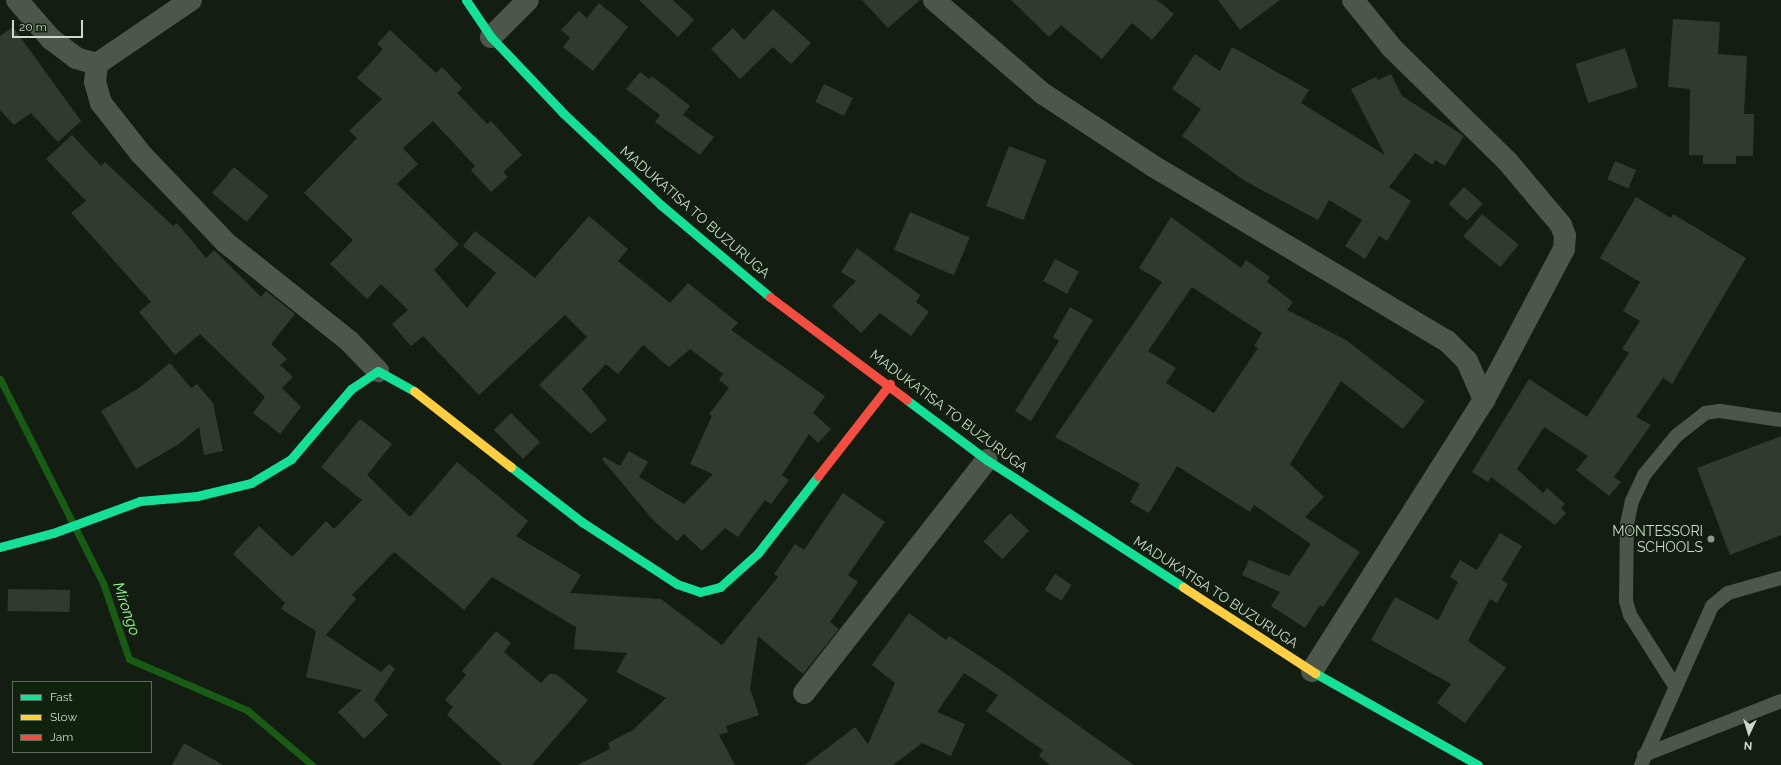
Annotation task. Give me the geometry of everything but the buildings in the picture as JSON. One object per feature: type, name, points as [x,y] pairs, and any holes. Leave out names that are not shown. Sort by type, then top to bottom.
[{"type":"main road","name":"MADUKATISA TO BUZURUGA","points":[[466,0],[491,37],[563,113],[661,205],[757,287],[890,384],[987,460],[1312,671],[1478,765]]},
{"type":"main road","points":[[0,547],[53,533],[140,501],[197,496],[251,483],[292,459],[351,389],[378,371],[417,393],[512,471],[582,522],[678,584],[700,592],[720,587],[758,552],[890,384]]},
{"type":"street","points":[[17,0],[51,39],[76,58],[98,64]]},
{"type":"street","points":[[190,0],[98,64],[95,82],[101,103],[141,154],[225,242],[349,341],[378,371]]},
{"type":"street","points":[[491,37],[528,0]]},
{"type":"street","points":[[934,0],[1042,93],[1153,166],[1446,341],[1467,361],[1484,400]]},
{"type":"street","points":[[1312,671],[1484,400],[1564,249],[1562,225],[1508,162],[1392,48],[1353,0]]},
{"type":"street","points":[[804,693],[987,460]]},
{"type":"lane","points":[[1675,686],[1630,615],[1626,600],[1627,530],[1632,501],[1644,475],[1676,436],[1705,413],[1720,410],[1781,420]]},
{"type":"lane","points":[[1643,760],[1675,686],[1715,602],[1728,593],[1781,578]]},
{"type":"lane","points":[[1643,760],[1781,701]]},
{"type":"waterway","name":"Mirongo","points":[[0,379],[103,583],[129,659],[247,710],[312,765]]},
{"type":"traffic: fast","points":[[466,0],[491,37],[563,113],[661,205],[770,297]]},
{"type":"traffic: fast","points":[[0,547],[53,533],[140,501],[197,496],[251,483],[291,459],[351,389],[378,371],[414,391]]},
{"type":"traffic: fast","points":[[907,400],[987,460],[1183,587]]},
{"type":"traffic: fast","points":[[511,467],[582,522],[677,584],[700,592],[720,587],[758,553],[818,476]]},
{"type":"traffic: fast","points":[[1315,673],[1478,765]]},
{"type":"traffic: slow","points":[[414,391],[511,467]]},
{"type":"traffic: slow","points":[[1183,587],[1315,673]]},
{"type":"traffic: jam","points":[[770,297],[907,400]]},
{"type":"traffic: jam","points":[[818,476],[890,384]]},
{"type":"place","name":"MONTESSORI SCHOOLS","points":[[1711,539]]}]
